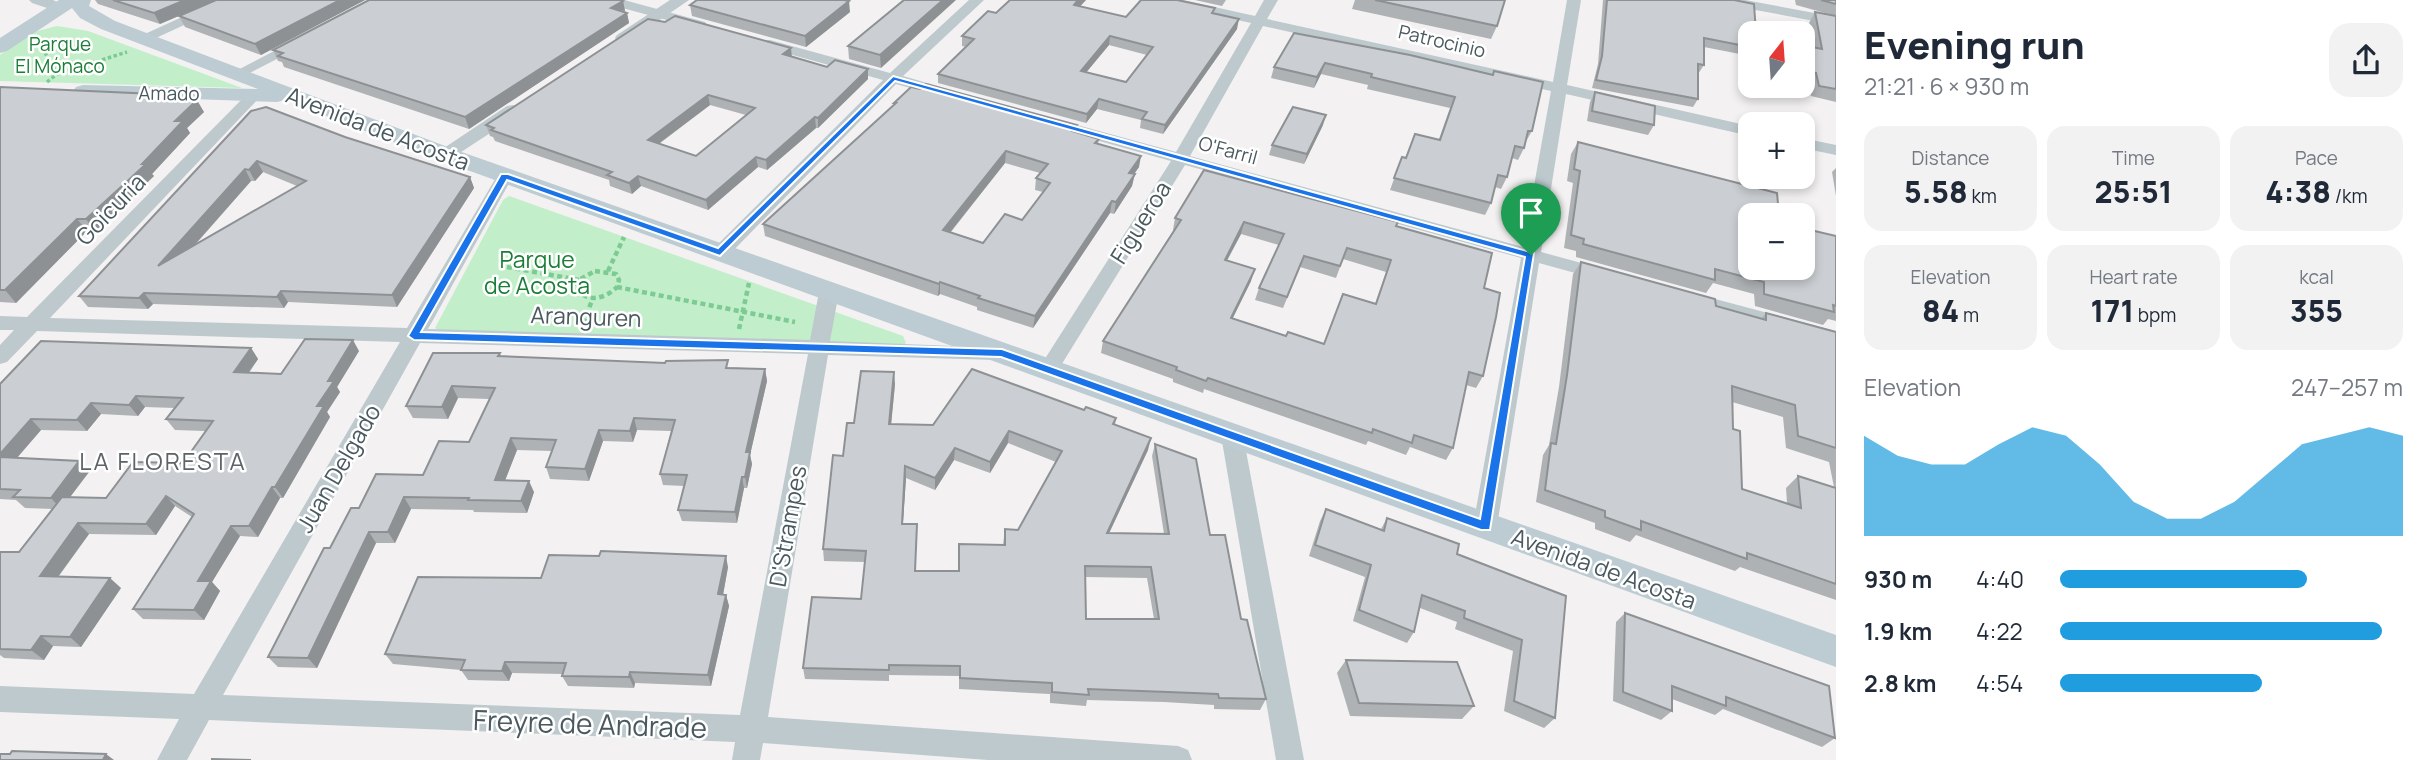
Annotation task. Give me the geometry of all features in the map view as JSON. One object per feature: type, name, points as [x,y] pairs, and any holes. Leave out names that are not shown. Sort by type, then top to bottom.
[{"type":"main road","name":"Avenida de Acosta","points":[[82,0],[80,7],[86,15],[142,43],[237,74],[505,176],[1836,651]]},
{"type":"main road","points":[[0,47],[66,4]]},
{"type":"main road","name":"Avenida de Acosta","points":[[30,26],[58,20],[108,25]]},
{"type":"main road","name":"Amado","points":[[62,83],[296,97]]},
{"type":"street","points":[[37,0],[66,4]]},
{"type":"street","points":[[609,0],[712,28]]},
{"type":"street","points":[[603,51],[681,0]]},
{"type":"street","points":[[720,253],[893,78],[976,0]]},
{"type":"street","name":"Patrocinio","points":[[1165,0],[1738,128]]},
{"type":"street","name":"Figueroa","points":[[1048,370],[1180,159],[1271,0]]},
{"type":"street","points":[[1485,526],[1574,0]]},
{"type":"street","points":[[1723,0],[1836,21]]},
{"type":"street","points":[[237,74],[309,37]]},
{"type":"street","points":[[750,39],[971,100]]},
{"type":"street","name":"Goicuria","points":[[0,357],[254,95]]},
{"type":"street","points":[[445,154],[523,103]]},
{"type":"street","name":"O'Farril","points":[[1036,118],[1623,280]]},
{"type":"street","points":[[1815,146],[1836,150]]},
{"type":"street","name":"Juan Delgado","points":[[171,760],[505,176]]},
{"type":"street","name":"D'Strampes","points":[[746,760],[829,292]]},
{"type":"street","points":[[1677,295],[1836,338]]},
{"type":"street","name":"Aranguren","points":[[0,323],[1002,353]]},
{"type":"street","points":[[1232,435],[1290,760]]},
{"type":"street","name":"Freyre de Andrade","points":[[0,699],[751,729],[1178,760]]},
{"type":"lane","points":[[142,43],[205,11]]},
{"type":"path","points":[[30,26],[62,83]]},
{"type":"path","points":[[47,82],[62,83],[142,43]]},
{"type":"path","points":[[608,271],[624,237]]},
{"type":"path","points":[[507,267],[579,279],[595,271],[608,271],[618,277],[617,287],[607,295],[593,298],[577,292],[579,279]]},
{"type":"path","points":[[739,331],[749,282]]},
{"type":"path","points":[[617,287],[795,322]]},
{"type":"path","points":[[582,327],[593,298]]},
{"type":"green space","name":"Parque El Mónaco","points":[[57,26],[88,31],[242,88],[0,81],[0,55],[30,33]]},
{"type":"green space","name":"Parque de Acosta","points":[[509,196],[903,336],[906,343],[900,347],[440,331],[435,328],[503,200]]},
{"type":"building","points":[[113,0],[185,0],[154,13]]},
{"type":"building","points":[[216,0],[340,0],[255,44],[179,16]]},
{"type":"building","points":[[369,0],[620,0],[623,1],[611,8],[627,13],[465,117],[278,56],[283,53],[273,50]]},
{"type":"building","points":[[697,0],[849,1],[805,36],[690,5]]},
{"type":"building","points":[[904,0],[943,0],[880,55],[848,46]]},
{"type":"building","points":[[1010,0],[1078,0],[1074,5],[1126,17],[1141,0],[1177,0],[1215,8],[1212,13],[1239,19],[1165,125],[1142,119],[1147,112],[1099,99],[1087,114],[938,74],[974,39],[962,36],[988,11],[996,13]],"holes":[[[1110,36],[1153,47],[1126,82],[1081,71]]]},
{"type":"building","points":[[1375,0],[1505,0],[1497,26]]},
{"type":"building","points":[[1607,0],[1734,0],[1754,4],[1755,21],[1738,21],[1738,45],[1704,38],[1704,65],[1698,64],[1698,99],[1596,80],[1602,56]]},
{"type":"building","points":[[1815,12],[1836,16],[1836,89],[1819,86],[1815,73],[1815,48],[1822,49]]},
{"type":"building","points":[[675,16],[791,48],[783,54],[827,67],[835,60],[868,69],[818,118],[815,117],[766,160],[756,157],[706,200],[638,176],[629,183],[607,175],[612,172],[491,130],[494,128],[486,125],[648,19],[665,22]],"holes":[[[708,95],[755,108],[696,156],[648,140]]]},
{"type":"building","points":[[1294,33],[1410,55],[1493,75],[1494,71],[1543,82],[1532,131],[1528,131],[1524,148],[1515,146],[1507,177],[1498,175],[1491,203],[1394,178],[1402,157],[1406,158],[1415,134],[1440,140],[1455,97],[1325,63],[1317,77],[1274,67]]},
{"type":"building","points":[[926,84],[1077,125],[1072,131],[1099,139],[1095,143],[1141,156],[1129,173],[1135,174],[1116,202],[1112,201],[1035,316],[763,224],[911,87],[920,89]],"holes":[[[1006,151],[1048,164],[1036,178],[1050,183],[1022,220],[1005,214],[983,243],[943,230]]]},
{"type":"building","points":[[0,87],[154,94],[149,99],[197,100],[175,121],[183,121],[142,164],[146,164],[86,219],[77,219],[5,290],[0,290]]},
{"type":"building","points":[[1595,92],[1655,106],[1654,125],[1592,111]]},
{"type":"building","points":[[266,107],[345,137],[470,177],[392,295],[281,291],[277,297],[144,293],[139,298],[79,296],[251,111]],"holes":[[[257,161],[306,181],[158,266],[245,169],[249,170]]]},
{"type":"building","points":[[1293,107],[1326,115],[1307,154],[1272,145]]},
{"type":"building","points":[[1578,142],[1738,183],[1738,189],[1761,189],[1777,193],[1778,203],[1738,203],[1738,275],[1715,269],[1715,280],[1583,244],[1584,239],[1571,235],[1580,171],[1574,169]]},
{"type":"building","points":[[1204,170],[1398,222],[1396,226],[1492,253],[1484,288],[1500,293],[1496,317],[1483,376],[1469,372],[1453,448],[1414,435],[1412,443],[1373,429],[1372,433],[1208,378],[1206,381],[1176,370],[1177,367],[1103,341],[1181,220],[1175,218]],"holes":[[[1244,222],[1284,234],[1259,288],[1287,297],[1304,256],[1340,266],[1347,248],[1391,260],[1376,304],[1343,294],[1324,344],[1288,332],[1286,336],[1231,318],[1255,269],[1225,260]]]},
{"type":"building","points":[[1815,231],[1836,236],[1834,312],[1764,294],[1764,282],[1756,280],[1815,280]]},
{"type":"building","points":[[1581,262],[1715,299],[1716,306],[1766,320],[1766,313],[1836,332],[1836,448],[1798,436],[1795,405],[1732,386],[1733,429],[1740,431],[1742,489],[1801,508],[1798,476],[1836,488],[1836,584],[1747,553],[1747,559],[1641,521],[1641,530],[1605,517],[1605,511],[1545,490],[1551,443],[1556,444],[1567,375]]},
{"type":"building","points":[[305,339],[353,340],[328,381],[334,381],[317,406],[324,406],[275,487],[272,487],[249,526],[231,526],[198,581],[211,581],[194,610],[133,609],[194,514],[166,496],[146,524],[78,523],[40,576],[110,578],[70,637],[41,636],[31,650],[0,649],[0,552],[19,552],[62,497],[106,498],[133,462],[183,463],[213,421],[166,419],[183,398],[136,396],[129,405],[91,403],[77,420],[31,419],[0,454],[0,384],[41,341],[251,348],[234,372],[281,374]]},
{"type":"building","points":[[433,353],[500,353],[498,356],[665,363],[728,360],[726,368],[765,369],[746,452],[750,452],[745,477],[742,477],[735,512],[678,510],[687,475],[660,474],[675,420],[634,418],[630,431],[599,430],[585,469],[546,467],[556,440],[511,438],[495,480],[529,481],[521,501],[404,497],[388,532],[369,532],[308,658],[268,657],[324,548],[330,548],[351,508],[359,508],[376,474],[423,475],[439,441],[469,442],[495,388],[452,386],[442,407],[406,406]]},
{"type":"building","points":[[972,369],[1084,410],[1086,407],[1116,418],[1113,424],[1151,438],[1107,533],[1169,534],[1155,444],[1196,459],[1210,535],[1225,535],[1241,619],[1247,620],[1266,699],[1219,698],[1218,694],[1088,689],[1089,695],[1052,692],[1052,683],[960,678],[960,666],[889,665],[889,670],[803,668],[812,597],[861,599],[866,551],[823,549],[833,455],[843,456],[847,423],[854,423],[861,371],[894,372],[889,424],[933,425]],"holes":[[[1009,431],[1062,451],[1018,530],[1005,529],[1005,545],[959,544],[959,571],[915,571],[917,524],[902,524],[905,466],[935,478],[955,448],[990,462]],[[1085,566],[1151,567],[1159,619],[1086,619]]]},
{"type":"building","points":[[0,457],[79,461],[51,498],[13,497],[20,490],[0,489]]},
{"type":"building","points":[[1326,509],[1384,531],[1387,518],[1459,544],[1457,554],[1566,596],[1555,718],[1514,701],[1522,640],[1464,618],[1465,611],[1422,595],[1414,632],[1359,610],[1371,565],[1315,545]]},
{"type":"building","points":[[601,551],[726,556],[718,594],[726,595],[708,675],[630,672],[629,677],[562,676],[566,663],[505,662],[502,671],[461,670],[465,660],[385,654],[418,577],[541,578],[549,555],[599,556]]},
{"type":"building","points":[[1625,613],[1829,686],[1835,738],[1726,697],[1726,706],[1672,686],[1672,711],[1623,692]]},
{"type":"building","points":[[1346,660],[1457,662],[1474,706],[1359,703]]},
{"type":"building","points":[[12,751],[106,754],[103,760],[0,760],[0,754],[10,754]]},
{"type":"district","name":"LA FLORESTA","points":[[163,460]]},
{"type":"route","points":[[893,78],[1531,255],[1485,526],[1002,353],[414,336],[505,176],[720,253],[893,78]]}]
